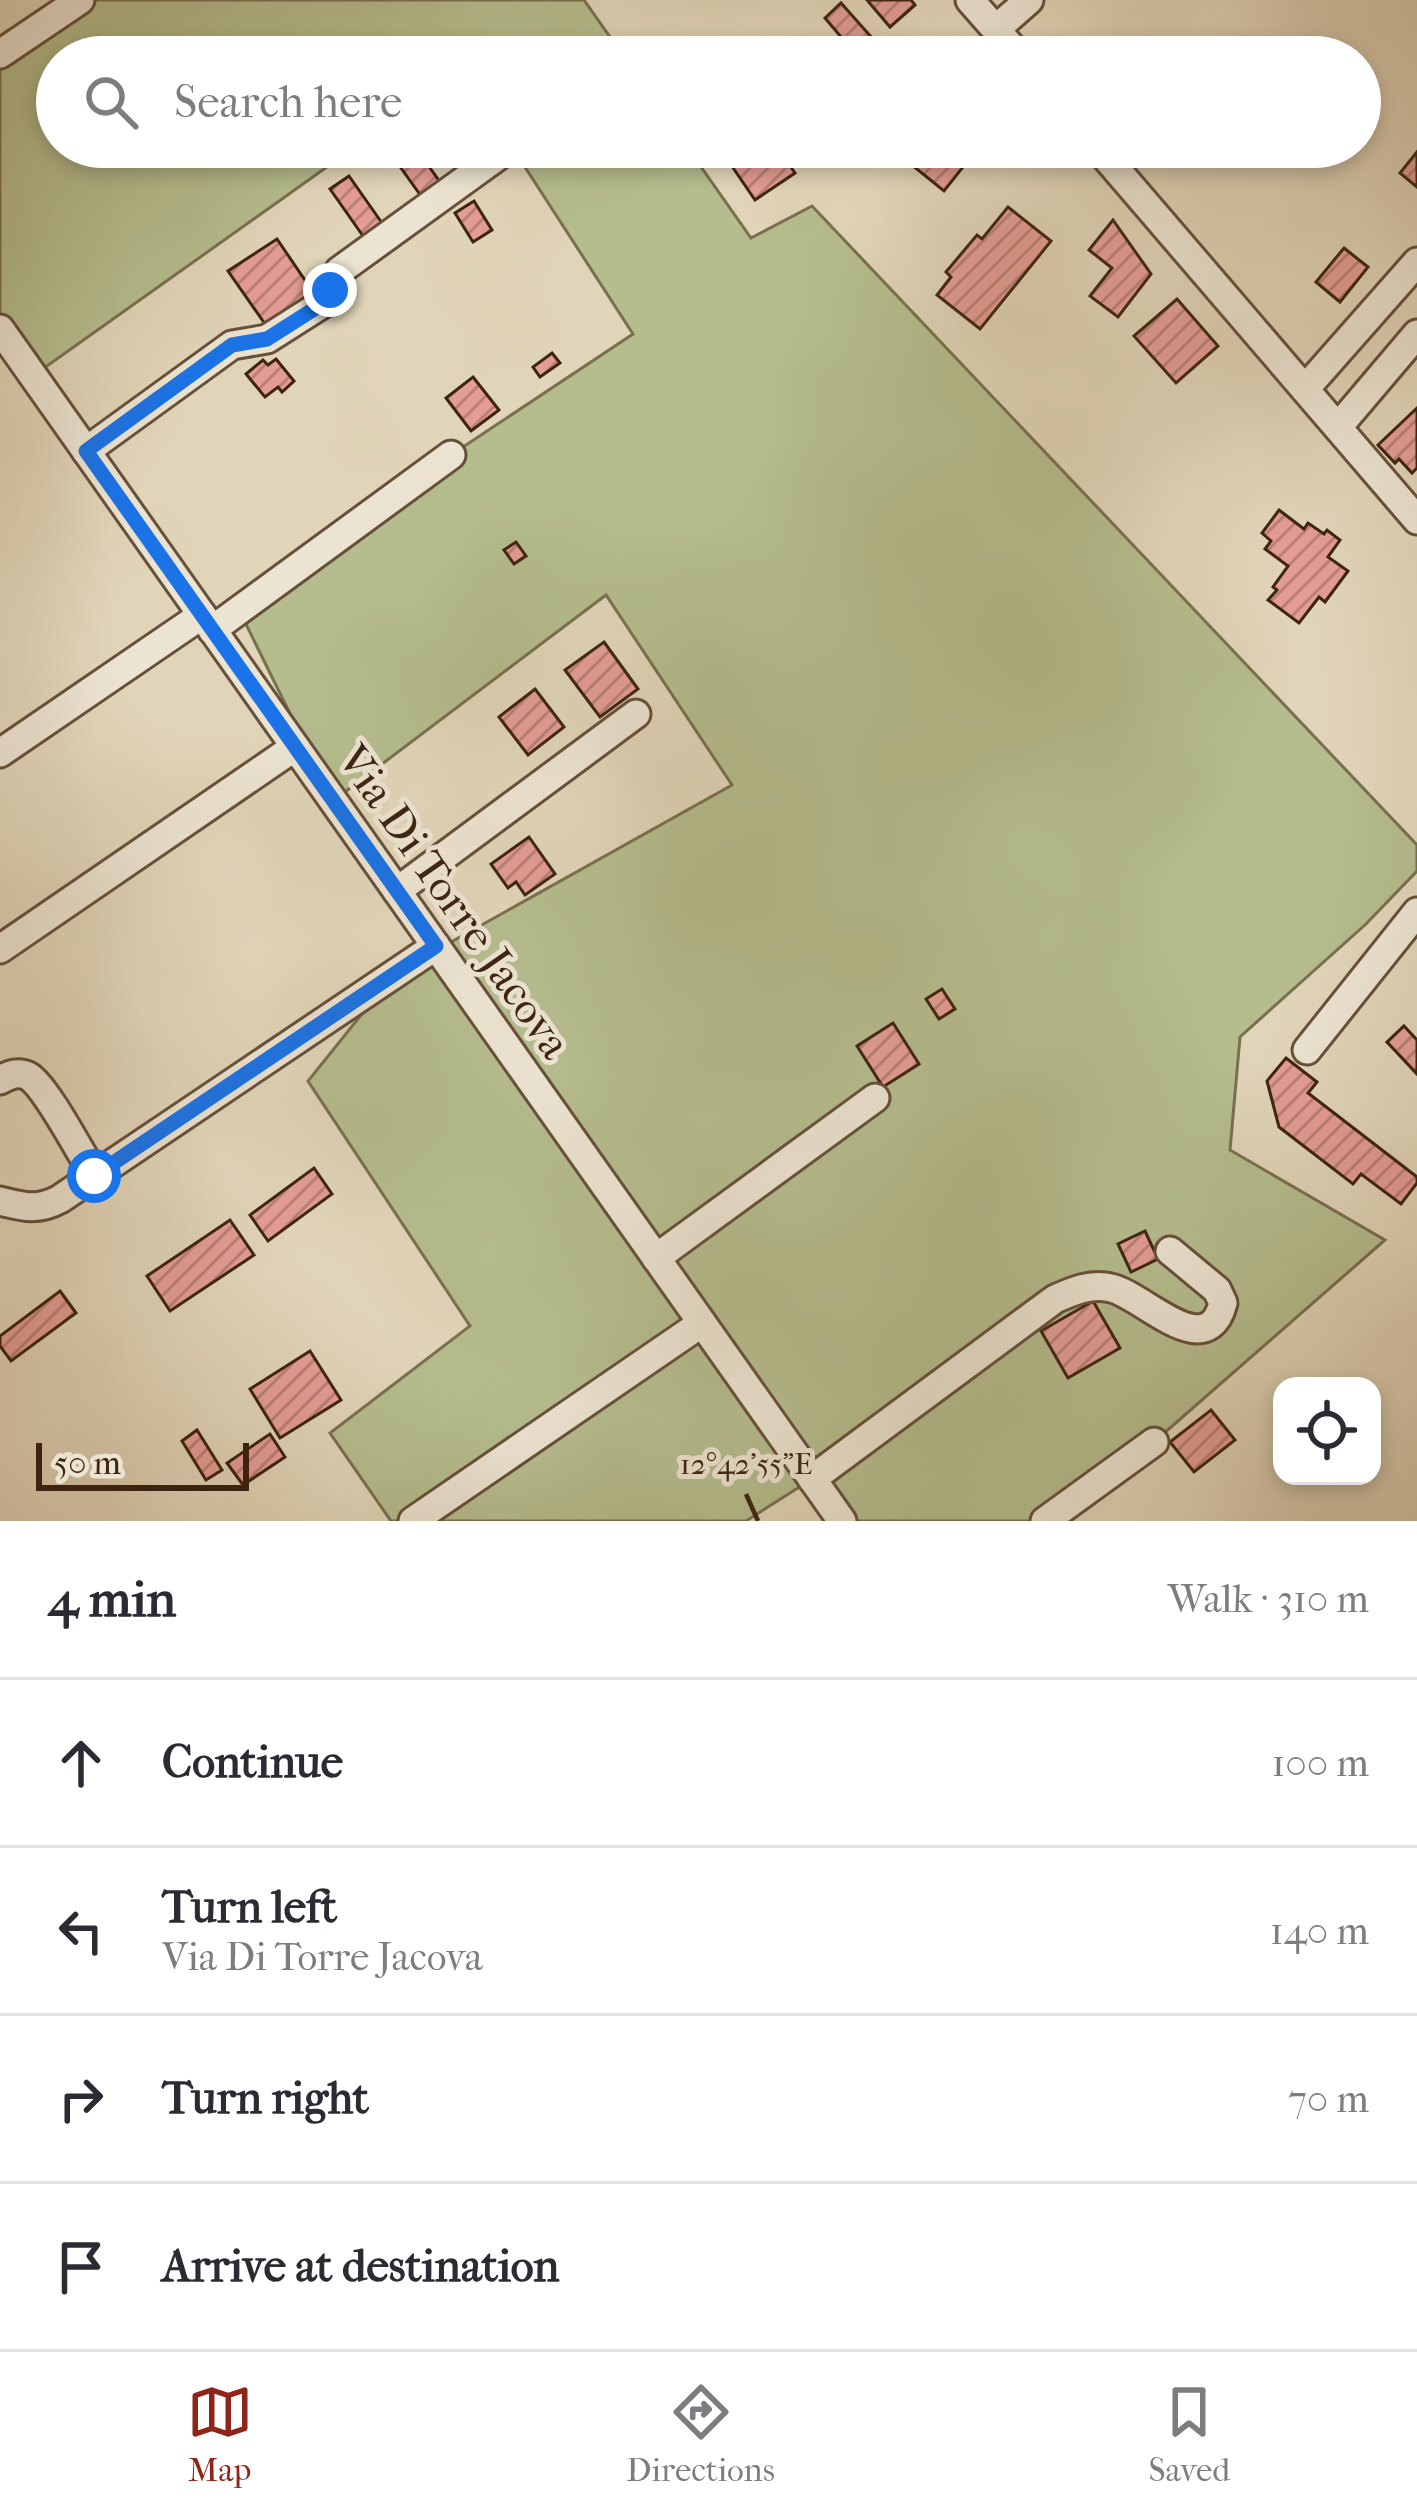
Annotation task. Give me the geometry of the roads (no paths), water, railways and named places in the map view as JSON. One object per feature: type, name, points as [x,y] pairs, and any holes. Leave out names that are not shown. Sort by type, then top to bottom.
[{"type":"street","points":[[0,54],[80,0]]},
{"type":"street","points":[[970,0],[1001,36]]},
{"type":"street","points":[[995,29],[1029,0]]},
{"type":"street","points":[[86,451],[232,345],[267,339],[322,304],[339,271],[481,168]]},
{"type":"street","points":[[1115,168],[1417,520]]},
{"type":"street","points":[[1305,389],[1417,262]]},
{"type":"street","name":"Via Di Torre Jacova","points":[[0,329],[842,1521]]},
{"type":"street","points":[[1338,427],[1417,334]]},
{"type":"street","points":[[0,753],[207,622],[451,454]]},
{"type":"street","points":[[397,891],[636,714]]},
{"type":"street","points":[[0,949],[295,747]]},
{"type":"street","points":[[1307,1050],[1417,913]]},
{"type":"street","points":[[0,1201],[32,1209],[46,1206],[436,946]]},
{"type":"street","points":[[0,1081],[16,1074],[29,1077],[42,1090],[94,1176]]},
{"type":"street","points":[[656,1258],[875,1098]]},
{"type":"street","points":[[812,1479],[1055,1299],[1075,1290],[1111,1287],[1179,1325],[1198,1329],[1210,1325],[1220,1317],[1223,1303],[1216,1290],[1170,1251]]},
{"type":"street","points":[[413,1521],[702,1324]]},
{"type":"street","points":[[1045,1521],[1154,1442]]}]
